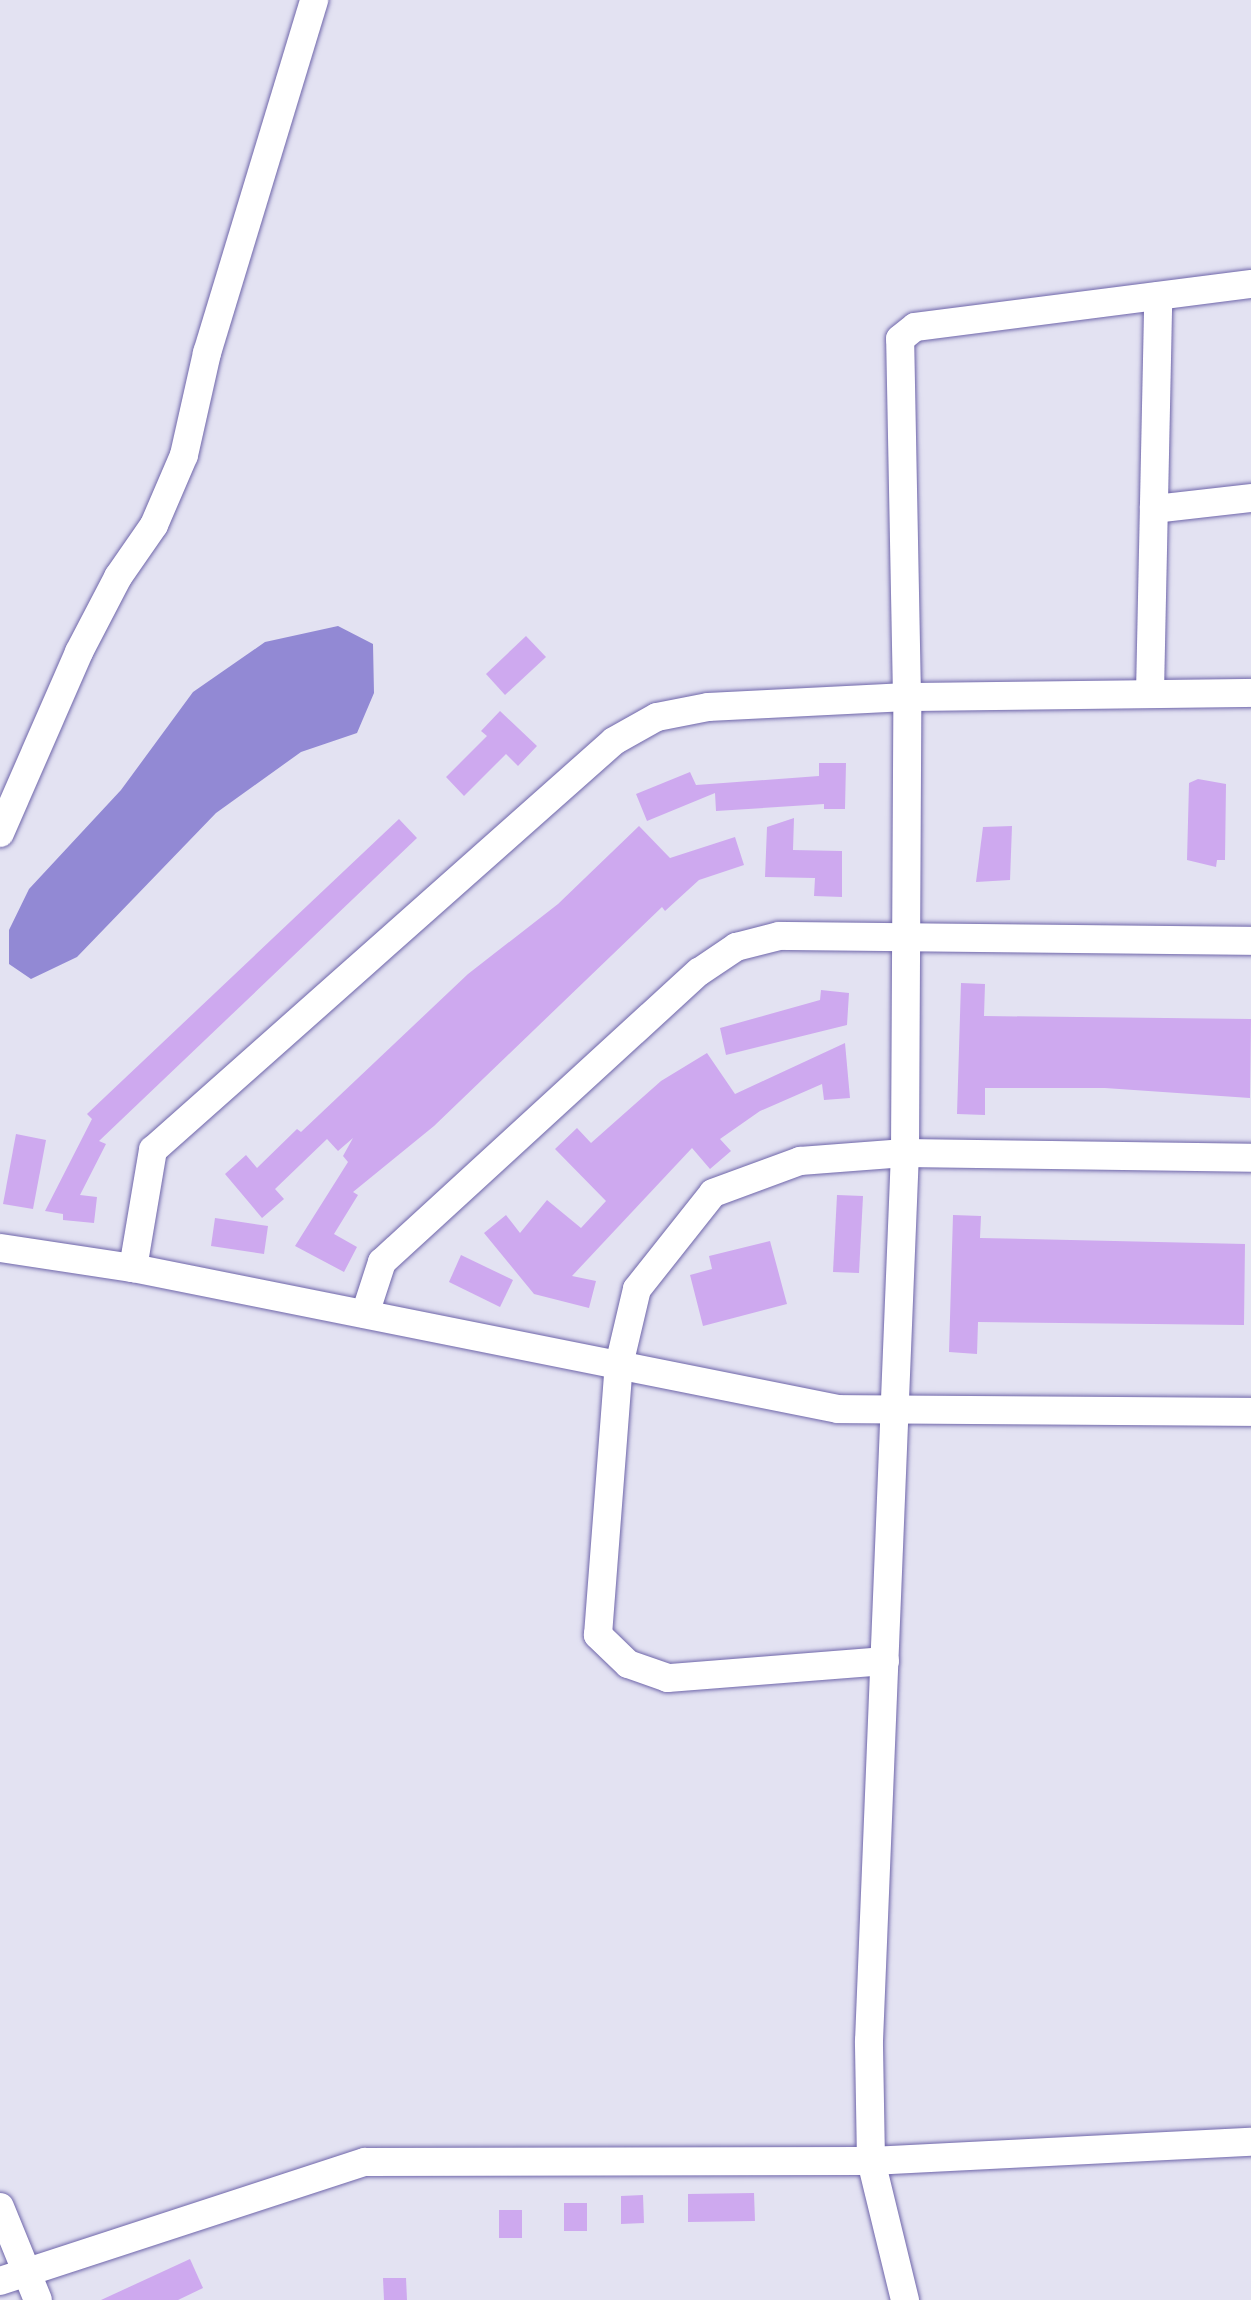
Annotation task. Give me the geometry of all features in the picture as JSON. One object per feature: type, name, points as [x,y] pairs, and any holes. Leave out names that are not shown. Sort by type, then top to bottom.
[{"type":"street","points":[[0,833],[79,652],[118,577],[154,525],[184,455],[207,353],[314,0]]},
{"type":"street","points":[[905,2300],[871,2161],[869,2041],[905,1153],[907,697],[900,339],[915,327],[1251,284]]},
{"type":"street","points":[[1150,693],[1158,296]]},
{"type":"street","points":[[1154,509],[1251,498]]},
{"type":"street","points":[[133,1268],[153,1150],[614,741],[657,717],[708,707],[907,697],[1251,693]]},
{"type":"street","points":[[365,1314],[382,1262],[699,972],[736,947],[779,936],[904,940],[1251,941]]},
{"type":"street","points":[[885,1661],[668,1678],[628,1664],[598,1635],[619,1365],[637,1289],[713,1193],[800,1161],[905,1153],[1251,1158]]},
{"type":"street","points":[[0,1248],[133,1268],[838,1409],[1251,1412]]},
{"type":"street","points":[[13,2276],[365,2162],[871,2161],[1251,2142]]},
{"type":"street","points":[[0,2207],[13,2276],[38,2300]]},
{"type":"shaded area","points":[[338,626],[373,644],[374,693],[357,733],[301,752],[216,813],[77,957],[31,979],[9,964],[9,930],[29,889],[121,790],[193,692],[265,642]]},
{"type":"building","points":[[526,636],[546,657],[505,695],[486,674]]},
{"type":"building","points":[[500,711],[537,746],[518,766],[506,754],[464,796],[446,777],[487,736],[481,731]]},
{"type":"building","points":[[819,763],[846,763],[845,809],[824,809],[824,804],[716,811],[715,793],[647,821],[636,794],[690,772],[696,785],[819,776]]},
{"type":"building","points":[[1198,779],[1226,784],[1225,860],[1217,860],[1216,867],[1187,860],[1189,783]]},
{"type":"building","points":[[794,818],[793,850],[842,851],[842,897],[814,896],[815,878],[765,877],[767,827]]},
{"type":"building","points":[[399,819],[417,838],[99,1141],[106,1144],[80,1195],[97,1197],[94,1223],[63,1220],[63,1214],[45,1211],[92,1119],[87,1114]]},
{"type":"building","points":[[639,826],[670,858],[735,837],[744,865],[699,880],[665,911],[662,907],[434,1126],[353,1192],[358,1195],[334,1234],[357,1247],[344,1272],[295,1246],[348,1162],[343,1156],[353,1138],[338,1151],[327,1139],[275,1189],[284,1199],[262,1218],[225,1174],[246,1155],[257,1168],[297,1129],[301,1132],[468,974],[558,904]]},
{"type":"building","points":[[1012,826],[1010,880],[976,882],[983,827]]},
{"type":"building","points":[[961,983],[985,984],[984,1016],[1251,1019],[1250,1098],[1105,1088],[985,1088],[985,1115],[957,1114]]},
{"type":"building","points":[[821,990],[849,993],[847,1025],[726,1055],[720,1028],[820,1000]]},
{"type":"building","points":[[845,1043],[850,1098],[824,1100],[822,1084],[760,1111],[720,1139],[731,1151],[710,1169],[692,1148],[572,1276],[596,1281],[589,1308],[534,1294],[484,1233],[506,1215],[520,1233],[547,1200],[581,1228],[606,1201],[555,1149],[577,1128],[591,1143],[661,1081],[707,1053],[735,1094]]},
{"type":"building","points":[[16,1134],[46,1140],[33,1209],[3,1204]]},
{"type":"building","points":[[837,1195],[863,1196],[859,1273],[833,1272]]},
{"type":"building","points":[[953,1215],[981,1216],[980,1238],[1245,1244],[1244,1325],[978,1322],[977,1354],[949,1352]]},
{"type":"building","points":[[215,1218],[268,1226],[264,1254],[211,1246]]},
{"type":"building","points":[[770,1241],[787,1304],[703,1326],[690,1275],[712,1269],[709,1256]]},
{"type":"building","points":[[461,1255],[513,1280],[500,1307],[449,1282]]},
{"type":"building","points":[[754,2193],[755,2221],[688,2222],[688,2194]]},
{"type":"building","points":[[643,2195],[644,2223],[621,2224],[621,2196]]},
{"type":"building","points":[[564,2203],[587,2203],[587,2231],[564,2231]]},
{"type":"building","points":[[499,2210],[522,2210],[522,2238],[499,2238]]},
{"type":"building","points":[[190,2259],[203,2288],[178,2300],[101,2300]]},
{"type":"building","points":[[383,2278],[406,2278],[407,2300],[384,2300]]}]
